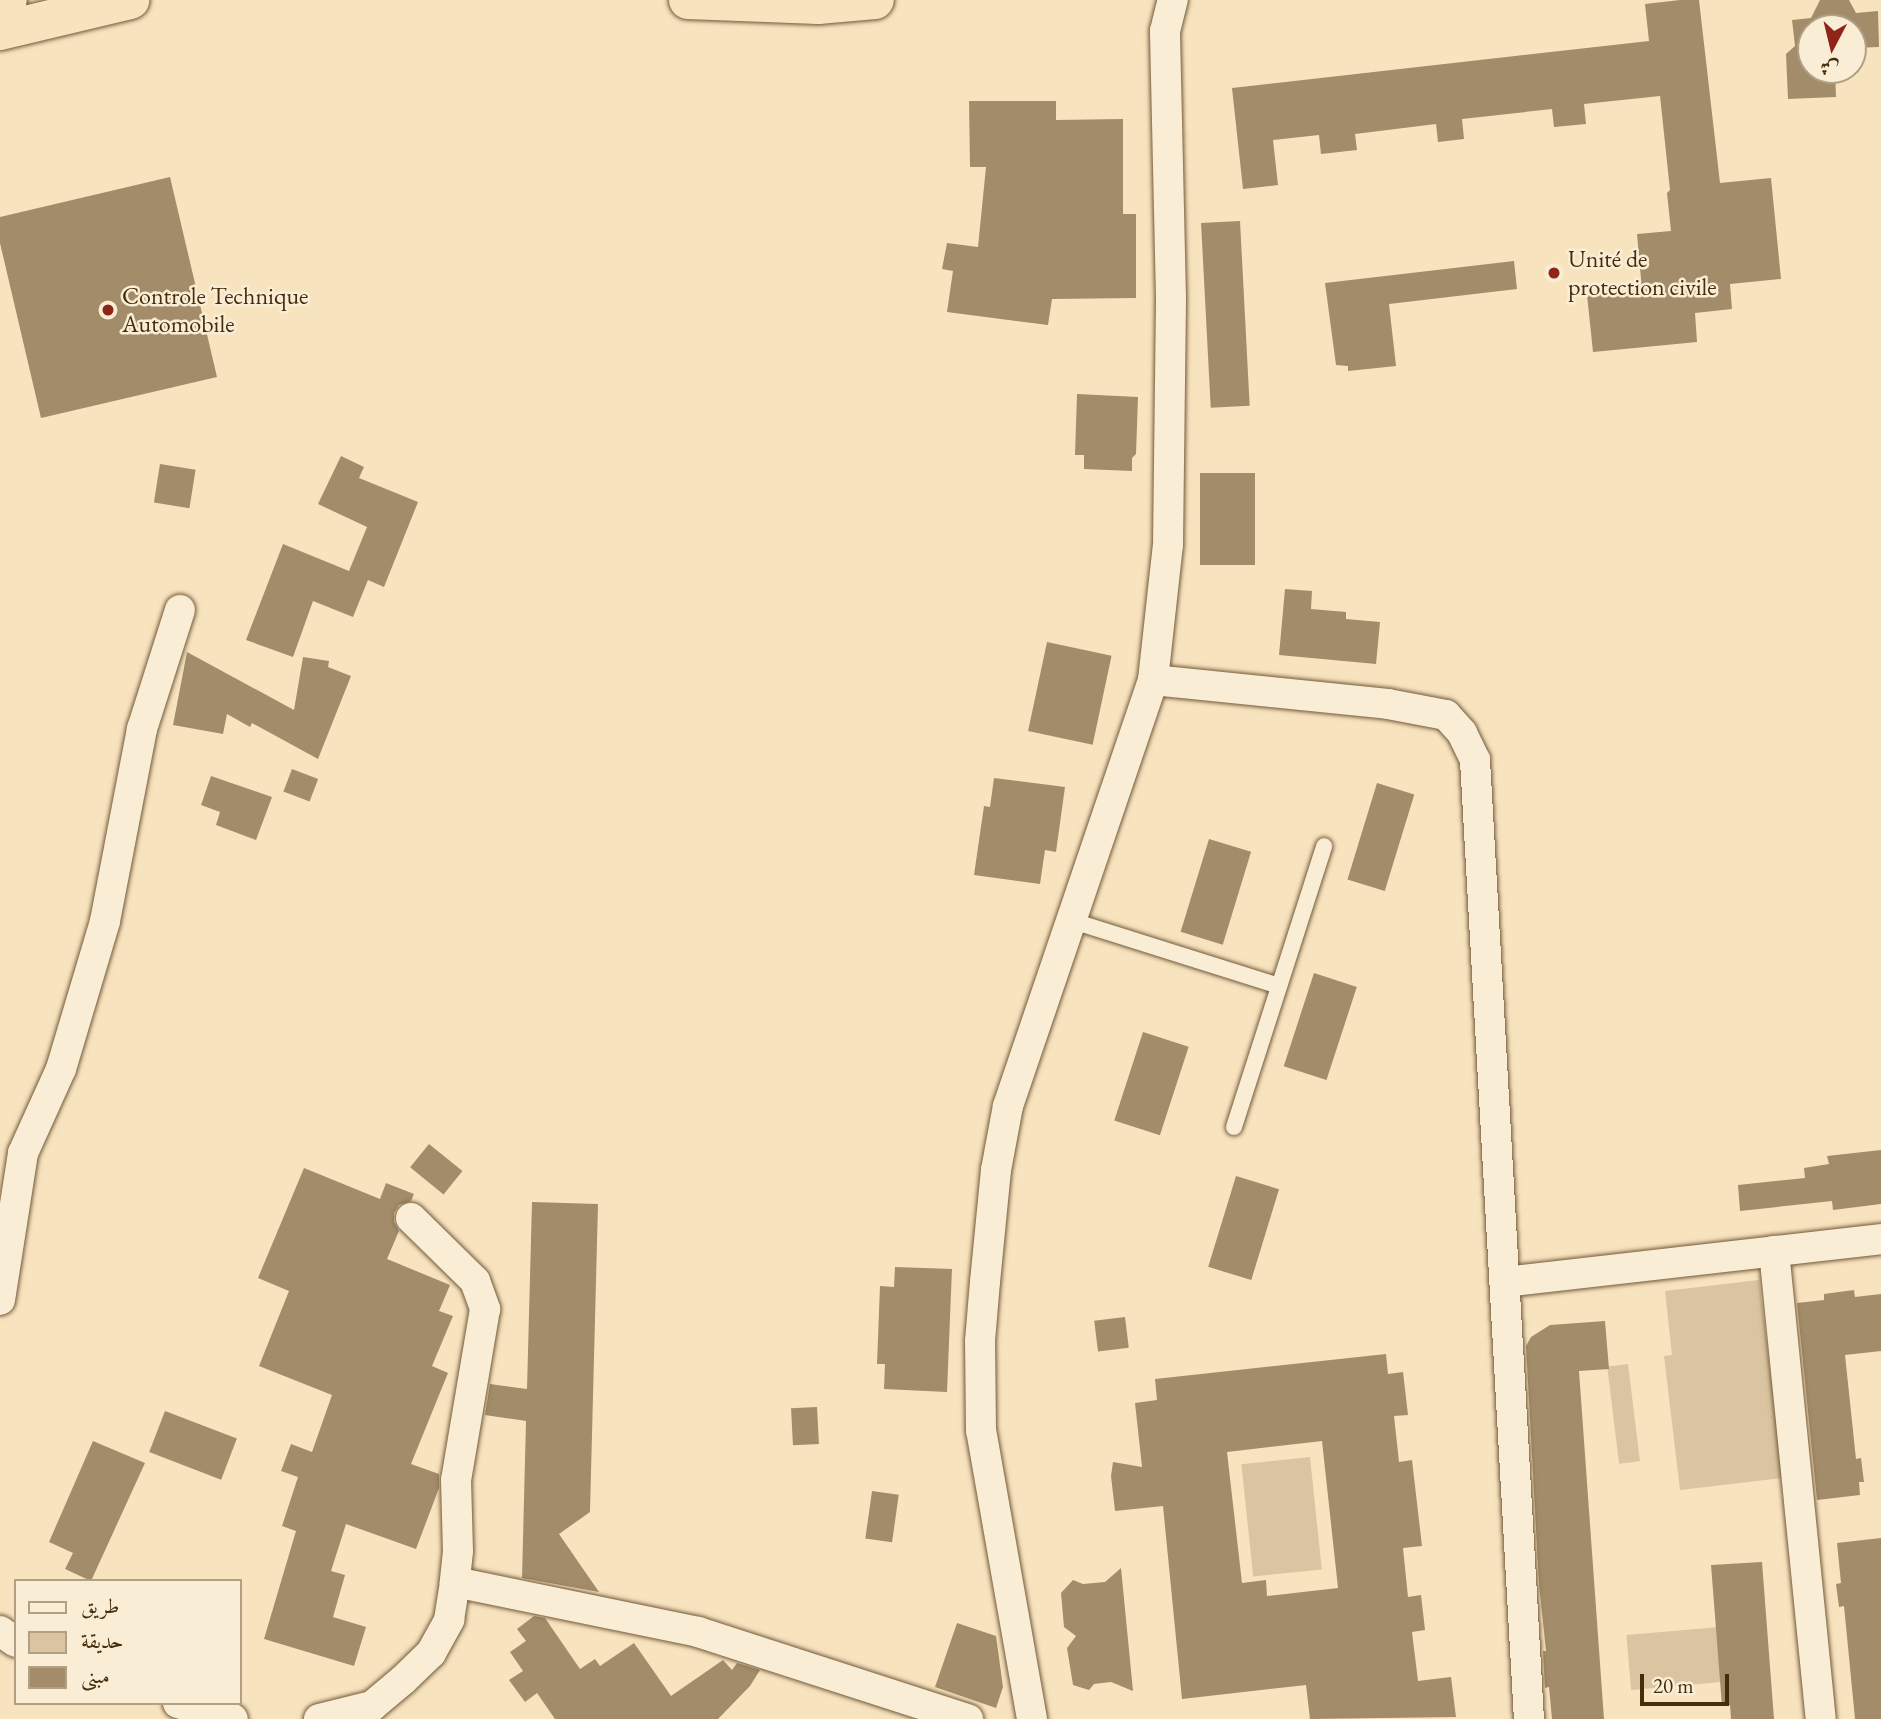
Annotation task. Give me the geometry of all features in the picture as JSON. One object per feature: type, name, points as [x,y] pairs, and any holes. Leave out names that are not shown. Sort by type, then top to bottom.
[{"type":"highway","points":[[0,2],[8,0]]},
{"type":"highway","points":[[0,31],[130,0]]},
{"type":"highway","points":[[688,0],[818,5],[875,0]]},
{"type":"street","points":[[1149,0],[1165,31]]},
{"type":"street","points":[[1032,1719],[981,1431],[980,1341],[996,1170],[1008,1105],[1073,921],[1153,680],[1168,545],[1171,298],[1165,31],[1172,0]]},
{"type":"street","points":[[0,1300],[23,1153],[61,1069],[105,921],[142,729],[180,610]]},
{"type":"street","points":[[1153,680],[1417,708],[1446,715],[1462,733],[1475,760],[1529,1719]]},
{"type":"street","points":[[319,1719],[372,1706],[431,1653],[449,1619],[458,1551],[456,1480],[485,1309],[475,1281],[411,1218]]},
{"type":"street","points":[[1505,1282],[1881,1239]]},
{"type":"street","points":[[1774,1251],[1821,1719]]},
{"type":"street","points":[[455,1582],[698,1632],[968,1719]]},
{"type":"street","points":[[185,1705],[233,1719]]},
{"type":"lane","points":[[1234,1127],[1324,846]]},
{"type":"lane","points":[[1073,921],[1279,986]]},
{"type":"green space","points":[[1759,1280],[1783,1478],[1680,1490],[1664,1356],[1672,1355],[1665,1291]]},
{"type":"green space","points":[[1628,1364],[1640,1461],[1619,1464],[1607,1367]]},
{"type":"green space","points":[[1310,1457],[1322,1569],[1253,1577],[1241,1464]]},
{"type":"green space","points":[[1719,1627],[1724,1682],[1631,1690],[1626,1635]]},
{"type":"building","points":[[1699,0],[1720,183],[1771,178],[1781,279],[1730,284],[1732,309],[1695,313],[1697,342],[1593,352],[1587,295],[1642,290],[1637,234],[1671,231],[1667,193],[1670,190],[1660,96],[1584,104],[1586,124],[1554,127],[1552,109],[1462,119],[1464,139],[1438,142],[1436,124],[1355,134],[1357,150],[1321,154],[1319,135],[1273,140],[1278,185],[1243,189],[1232,88],[1649,41],[1645,4]]},
{"type":"building","points":[[1820,0],[1849,0],[1856,13],[1878,11],[1879,47],[1867,47],[1867,14],[1813,14]]},
{"type":"building","points":[[1797,19],[1797,84],[1836,84],[1836,97],[1788,99],[1786,54],[1795,46],[1792,20]]},
{"type":"building","points":[[969,101],[1056,101],[1056,120],[1123,119],[1123,214],[1136,214],[1136,298],[1052,299],[1048,325],[947,312],[953,271],[942,269],[947,243],[978,247],[986,167],[970,167]]},
{"type":"building","name":"Controle Technique Automobile","points":[[170,177],[217,377],[41,418],[0,243],[0,217]]},
{"type":"building","points":[[1240,221],[1250,406],[1211,408],[1201,223]]},
{"type":"building","points":[[1514,261],[1517,289],[1389,304],[1396,366],[1348,371],[1348,366],[1336,365],[1325,283]]},
{"type":"building","points":[[1077,394],[1138,397],[1136,454],[1132,458],[1132,471],[1084,469],[1084,455],[1075,455]]},
{"type":"building","points":[[341,456],[364,467],[359,478],[418,502],[384,587],[368,580],[353,617],[313,601],[293,657],[246,640],[283,544],[349,571],[367,527],[318,504]]},
{"type":"building","points":[[160,464],[196,470],[189,508],[154,503]]},
{"type":"building","points":[[1200,473],[1255,473],[1255,565],[1200,565]]},
{"type":"building","points":[[1285,589],[1312,591],[1311,609],[1346,612],[1346,619],[1380,622],[1376,664],[1279,655]]},
{"type":"building","points":[[1047,642],[1112,656],[1093,745],[1028,731]]},
{"type":"building","points":[[187,652],[294,710],[303,657],[329,661],[328,667],[351,676],[318,759],[252,723],[250,727],[227,714],[223,734],[173,725]]},
{"type":"building","points":[[292,769],[318,779],[310,801],[283,791]]},
{"type":"building","points":[[211,776],[272,797],[256,840],[216,825],[220,812],[201,805]]},
{"type":"building","points":[[994,778],[1065,787],[1056,852],[1045,850],[1040,884],[974,875],[984,806],[990,807]]},
{"type":"building","points":[[1377,783],[1414,794],[1385,891],[1347,880]]},
{"type":"building","points":[[1209,839],[1251,852],[1223,945],[1181,932]]},
{"type":"building","points":[[1314,973],[1357,987],[1327,1080],[1284,1066]]},
{"type":"building","points":[[1143,1032],[1189,1047],[1160,1135],[1114,1120]]},
{"type":"building","points":[[429,1144],[462,1171],[444,1194],[410,1167]]},
{"type":"building","points":[[1881,1150],[1881,1204],[1833,1210],[1832,1201],[1740,1211],[1738,1185],[1805,1178],[1804,1168],[1829,1164],[1827,1156]]},
{"type":"building","points":[[304,1168],[380,1199],[386,1183],[414,1194],[411,1201],[399,1205],[394,1213],[394,1222],[399,1231],[387,1259],[450,1285],[439,1311],[453,1316],[432,1366],[448,1373],[411,1464],[439,1474],[439,1488],[416,1549],[346,1524],[331,1571],[345,1575],[333,1617],[366,1627],[354,1666],[264,1639],[296,1531],[282,1526],[298,1477],[281,1471],[291,1444],[312,1452],[332,1395],[259,1366],[289,1291],[258,1278]]},
{"type":"building","points":[[1236,1176],[1279,1189],[1251,1280],[1208,1267]]},
{"type":"building","points":[[532,1202],[598,1204],[590,1512],[559,1534],[599,1592],[522,1578],[526,1421],[485,1415],[490,1384],[527,1389]]},
{"type":"building","points":[[895,1267],[952,1269],[947,1392],[884,1389],[885,1364],[877,1364],[880,1286],[894,1287]]},
{"type":"building","points":[[1854,1290],[1855,1297],[1881,1294],[1881,1351],[1845,1355],[1856,1459],[1861,1458],[1864,1482],[1859,1482],[1860,1495],[1817,1500],[1797,1303],[1824,1300],[1824,1294]]},
{"type":"building","points":[[1125,1317],[1129,1348],[1098,1352],[1094,1321]]},
{"type":"building","points":[[1605,1321],[1609,1369],[1579,1371],[1604,1719],[1552,1719],[1549,1687],[1545,1688],[1543,1651],[1546,1651],[1539,1584],[1526,1346],[1531,1337],[1550,1325]]},
{"type":"building","points":[[1386,1354],[1388,1374],[1403,1372],[1408,1415],[1394,1416],[1399,1462],[1412,1460],[1422,1546],[1403,1548],[1408,1597],[1421,1595],[1425,1630],[1412,1632],[1418,1681],[1451,1677],[1456,1717],[1310,1719],[1306,1685],[1182,1699],[1163,1506],[1115,1511],[1111,1476],[1113,1462],[1142,1467],[1135,1403],[1157,1400],[1155,1379]],"holes":[[[1322,1441],[1338,1588],[1267,1596],[1266,1580],[1242,1583],[1227,1452]]]},
{"type":"building","points":[[817,1407],[819,1444],[793,1445],[791,1408]]},
{"type":"building","points":[[165,1411],[237,1439],[221,1480],[149,1452]]},
{"type":"building","points":[[93,1441],[145,1463],[92,1579],[65,1569],[73,1553],[49,1542]]},
{"type":"building","points":[[872,1491],[899,1495],[892,1542],[865,1539]]},
{"type":"building","points":[[1881,1538],[1881,1719],[1855,1719],[1844,1606],[1839,1607],[1836,1584],[1841,1583],[1837,1543]]},
{"type":"building","points":[[1762,1562],[1774,1719],[1731,1719],[1730,1705],[1722,1706],[1711,1565]]},
{"type":"building","points":[[1121,1568],[1133,1691],[1111,1682],[1094,1684],[1089,1690],[1073,1685],[1067,1648],[1076,1636],[1064,1627],[1061,1593],[1073,1580],[1083,1584],[1105,1582]]},
{"type":"building","points":[[534,1616],[545,1618],[580,1669],[595,1659],[600,1666],[634,1643],[671,1696],[723,1660],[732,1670],[737,1663],[760,1670],[750,1686],[718,1719],[555,1719],[537,1693],[525,1702],[509,1680],[523,1671],[510,1652],[526,1641],[517,1629]]},
{"type":"building","points":[[957,1623],[996,1636],[1003,1687],[996,1708],[935,1687]]},
{"type":"place","name":"Unité de protection civile","points":[[1554,273]]},
{"type":"place","name":"Controle Technique Automobile","points":[[108,310]]}]
